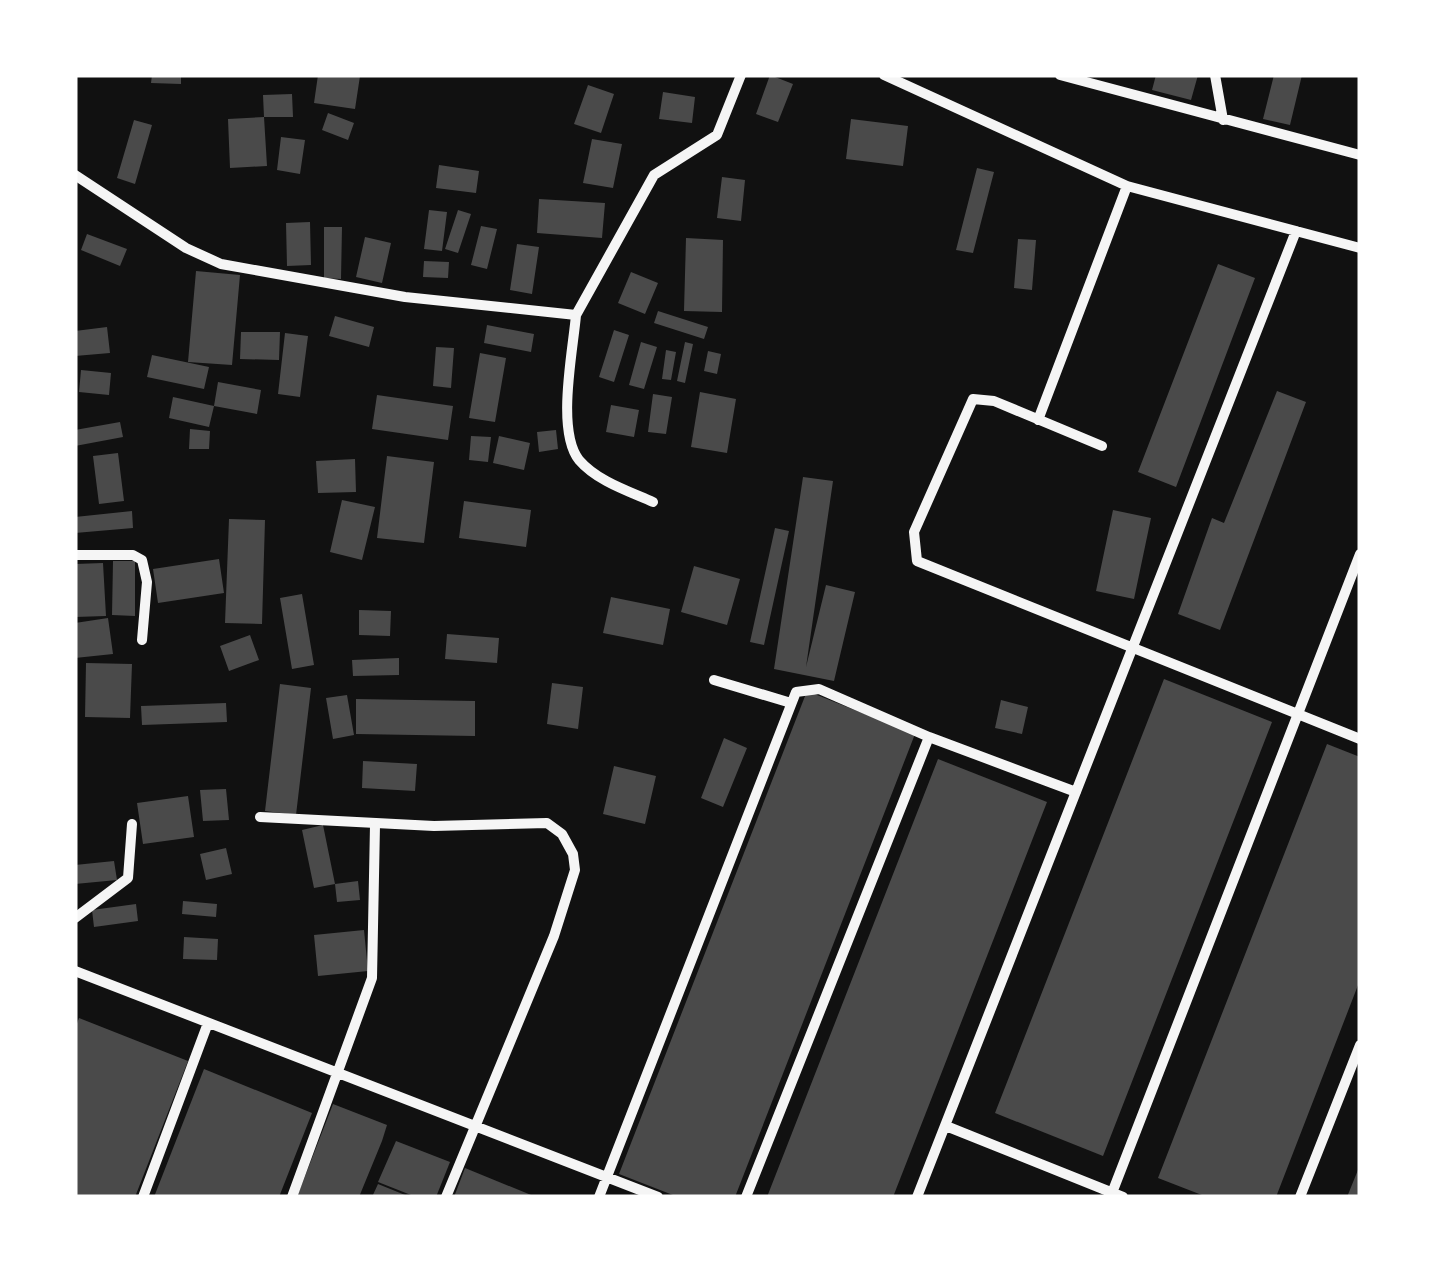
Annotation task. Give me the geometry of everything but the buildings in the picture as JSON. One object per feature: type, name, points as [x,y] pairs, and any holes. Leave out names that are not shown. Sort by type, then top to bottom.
[{"type":"street","points":[[652,502],[600,478],[580,461],[570,445],[567,423],[576,314],[654,175],[718,135],[741,75]]},
{"type":"street","points":[[884,75],[1128,186],[1360,248]]},
{"type":"street","points":[[1060,75],[1360,155]]},
{"type":"street","points":[[1216,75],[1223,120]]},
{"type":"street","points":[[75,174],[186,248],[220,264],[405,296],[576,314]]},
{"type":"street","points":[[1038,420],[1128,186]]},
{"type":"street","points":[[917,1197],[1296,231]]},
{"type":"street","points":[[1102,446],[982,398],[970,403],[914,532],[915,557],[926,568],[1360,739]]},
{"type":"street","points":[[946,1126],[1118,1195],[1296,713],[1360,554]]},
{"type":"street","points":[[75,555],[133,555],[142,560],[147,582],[142,640]]},
{"type":"street","points":[[714,680],[791,703]]},
{"type":"street","points":[[599,1197],[796,692],[819,689],[930,737],[1076,792]]},
{"type":"street","points":[[746,1197],[930,737]]},
{"type":"street","points":[[260,816],[375,824],[548,823],[562,834],[573,854],[575,870],[554,936],[446,1197]]},
{"type":"street","points":[[75,918],[128,878],[132,824]]},
{"type":"street","points":[[292,1197],[372,978],[375,824]]},
{"type":"street","points":[[75,973],[658,1197]]},
{"type":"street","points":[[143,1197],[208,1023]]},
{"type":"street","points":[[1300,1197],[1360,1045]]}]
